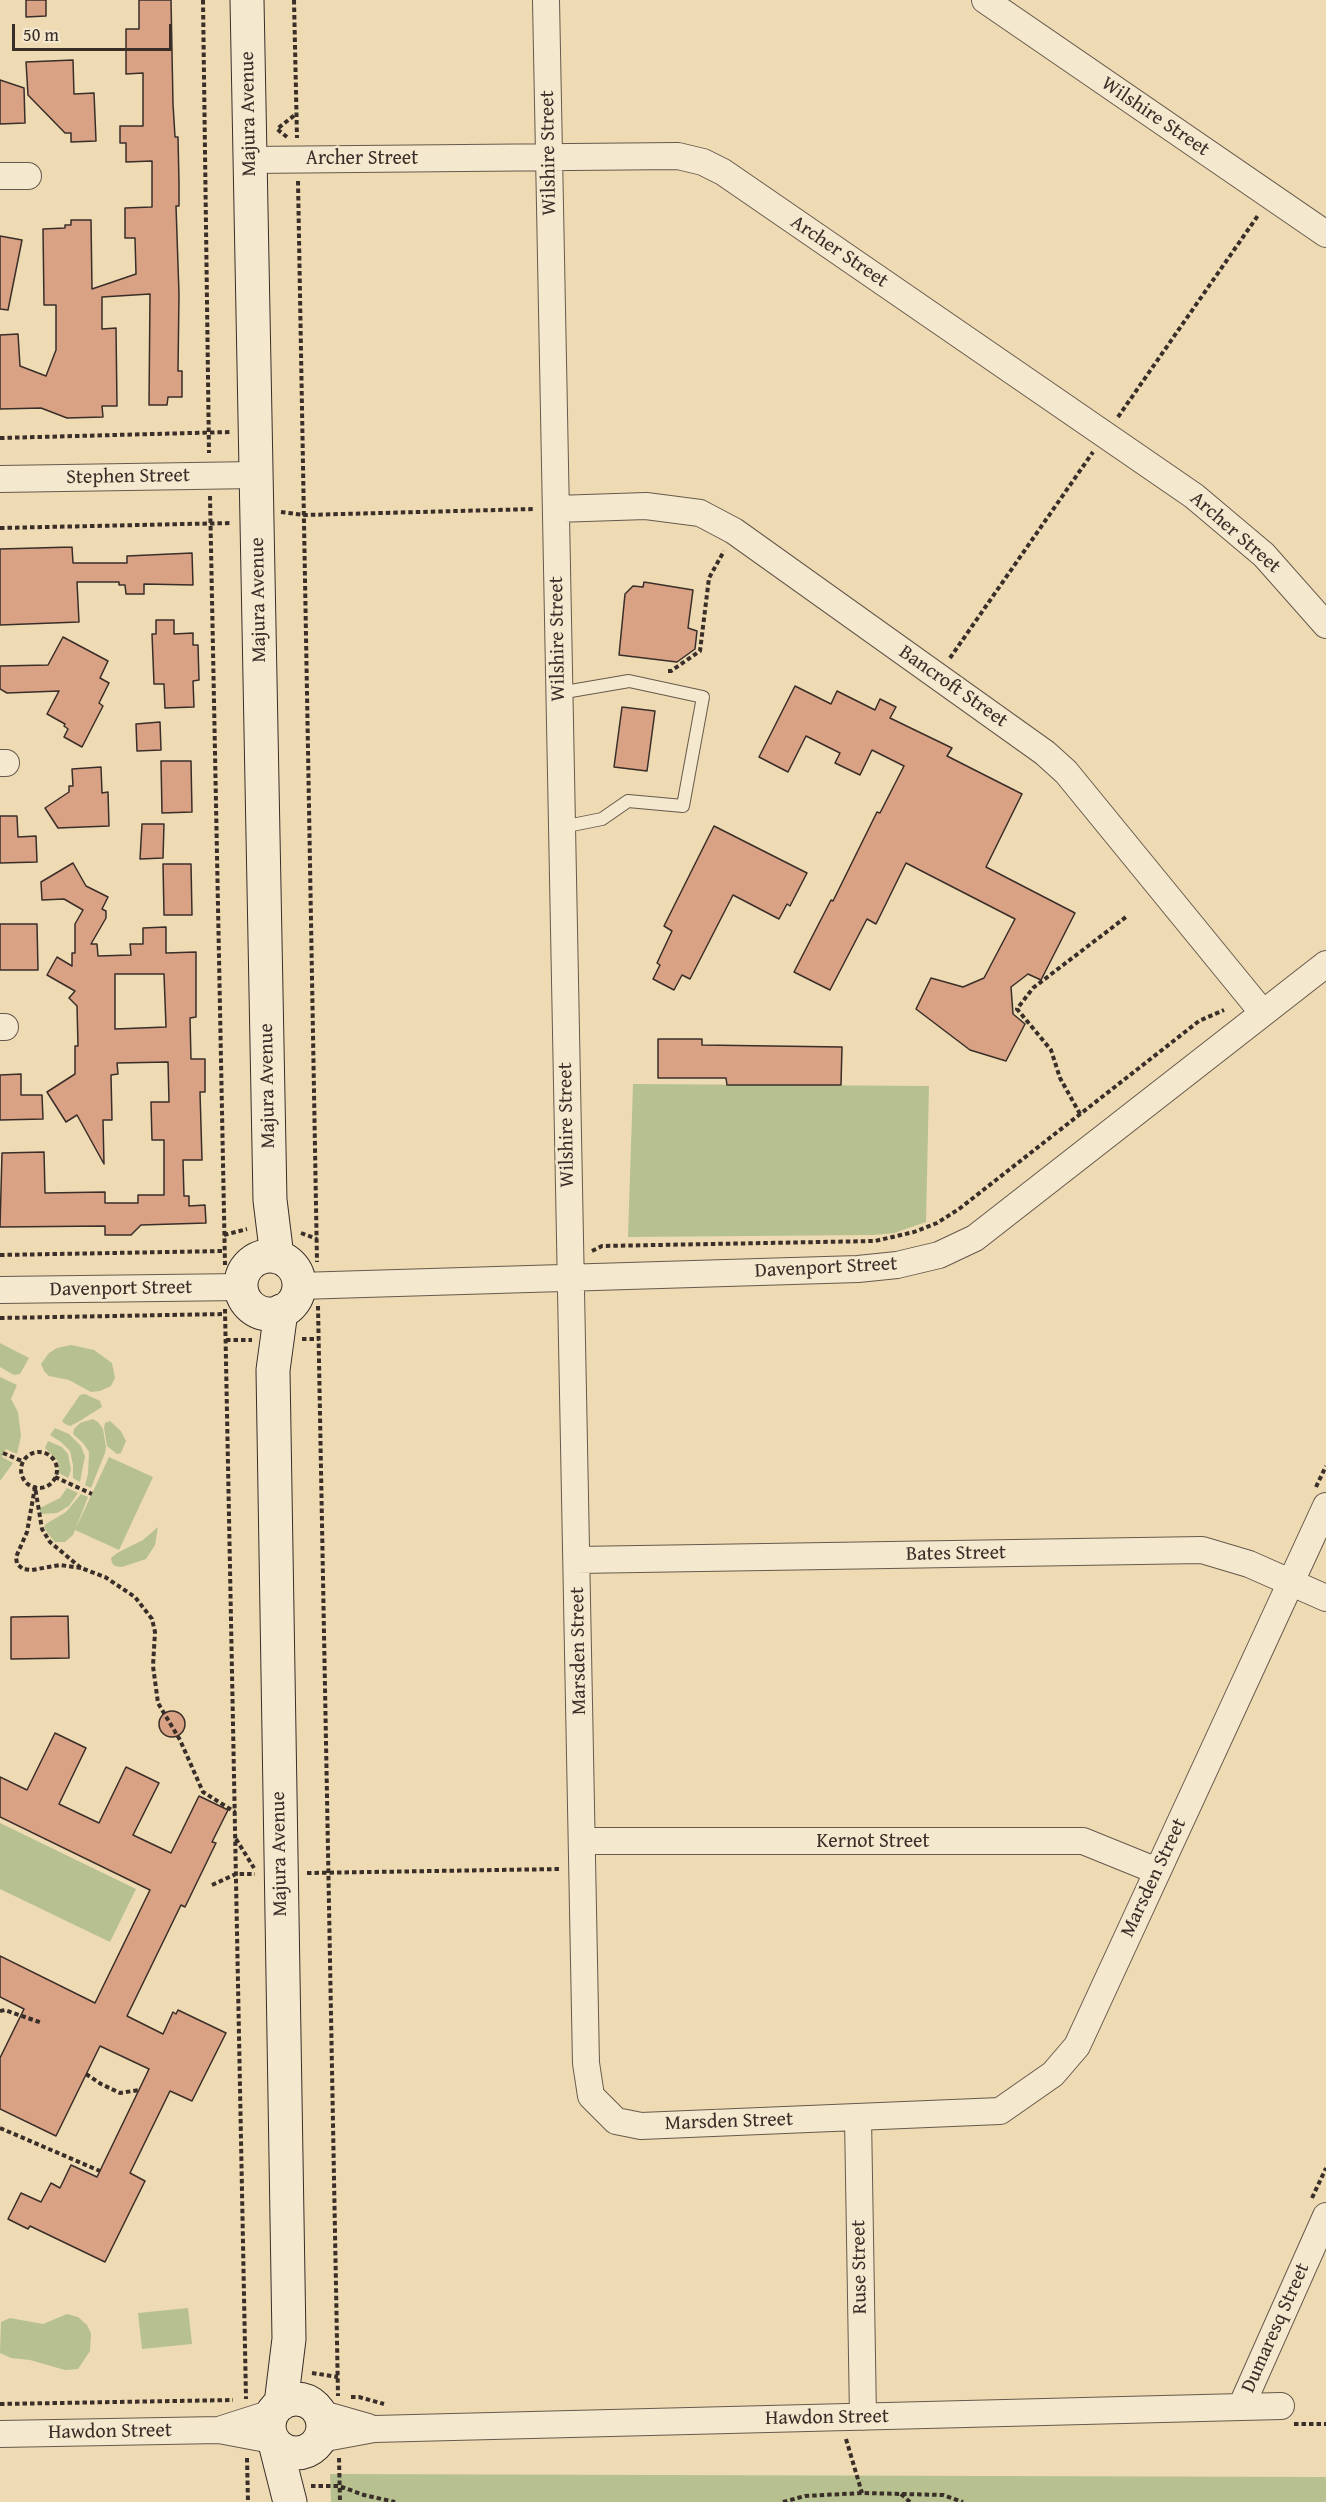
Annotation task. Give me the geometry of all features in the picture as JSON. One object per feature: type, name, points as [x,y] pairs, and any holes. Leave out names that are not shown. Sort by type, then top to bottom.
[{"type":"main road","name":"Majura Avenue","points":[[247,0],[270,1200],[264,1282],[273,1370],[290,2339],[316,2426]]},
{"type":"main road","name":"Majura Avenue","points":[[290,2339],[266,2425],[290,2502]]},
{"type":"main road","points":[[296,2400],[316,2426],[297,2453],[288,2451],[266,2425],[296,2400]]},
{"type":"main road","points":[[296,2502],[316,2426]]},
{"type":"street","name":"Wilshire Street","points":[[546,0],[549,158],[549,509],[559,693],[570,1278]]},
{"type":"street","name":"Wilshire Street","points":[[985,0],[1326,234]]},
{"type":"street","name":"Archer Street","points":[[250,160],[678,156],[703,162],[723,172],[1194,496],[1264,555],[1326,625]]},
{"type":"street","points":[[0,176],[28,176]]},
{"type":"street","name":"Stephen Street","points":[[0,479],[256,475]]},
{"type":"street","name":"Bancroft Street","points":[[549,509],[646,506],[700,513],[734,531],[1045,753],[1066,772],[1263,1013]]},
{"type":"street","name":"Davenport Street","points":[[0,1290],[264,1282],[570,1278],[858,1269],[897,1265],[939,1256],[975,1238],[1326,964]]},
{"type":"street","name":"Marsden Street","points":[[570,1278],[586,2063],[591,2096],[616,2121],[641,2126],[1000,2111],[1053,2074],[1077,2046],[1326,1506]]},
{"type":"street","name":"Bates Street","points":[[577,1560],[1202,1550],[1249,1564],[1326,1598]]},
{"type":"street","name":"Kernot Street","points":[[582,1841],[1083,1841],[1158,1871]]},
{"type":"street","name":"Ruse Street","points":[[852,2417],[858,2117]]},
{"type":"street","name":"Dumaresq Street","points":[[1241,2407],[1326,2216]]},
{"type":"street","name":"Hawdon Street","points":[[316,2426],[374,2429],[1281,2406]]},
{"type":"street","name":"Hawdon Street","points":[[0,2434],[219,2430],[266,2425]]},
{"type":"lane","points":[[559,693],[629,681],[703,697],[683,806],[628,801],[602,819],[562,827]]},
{"type":"path","points":[[0,438],[209,432],[203,0]]},
{"type":"path","points":[[294,0],[297,138],[287,137],[277,129],[296,113]]},
{"type":"path","points":[[297,175],[317,1239]]},
{"type":"path","points":[[0,528],[211,524],[237,522],[257,510],[304,515],[549,509]]},
{"type":"path","points":[[211,524],[224,1235],[253,1228]]},
{"type":"path","points":[[663,669],[671,671],[700,651],[710,578],[716,566]]},
{"type":"path","points":[[1080,1114],[1060,1078],[1051,1050],[1017,1009],[1033,988],[1126,917]]},
{"type":"path","points":[[570,1248],[594,1251],[602,1246],[874,1241],[890,1239],[937,1223],[1199,1021],[1224,1010]]},
{"type":"path","points":[[0,1255],[264,1282]]},
{"type":"path","points":[[0,1318],[264,1282],[324,1264]]},
{"type":"path","points":[[319,1339],[338,2396],[359,2397],[393,2407]]},
{"type":"path","points":[[226,1340],[246,2377]]},
{"type":"path","points":[[35,1452],[50,1455],[55,1462],[55,1477],[47,1486],[29,1485],[21,1475],[22,1461],[27,1455],[35,1452]]},
{"type":"path","points":[[3,1453],[22,1461]]},
{"type":"path","points":[[55,1477],[92,1494]]},
{"type":"path","points":[[35,1487],[38,1513],[45,1534],[59,1550],[81,1568],[117,1585],[135,1597],[152,1619],[155,1632],[153,1666],[158,1703],[180,1740],[203,1792],[235,1812]]},
{"type":"path","points":[[35,1487],[27,1532],[16,1557],[17,1564],[23,1569],[32,1570],[60,1565],[81,1568]]},
{"type":"path","points":[[235,1837],[257,1874]]},
{"type":"path","points":[[328,1873],[582,1869]]},
{"type":"path","points":[[212,1885],[236,1874]]},
{"type":"path","points":[[0,2011],[5,2010],[42,2023]]},
{"type":"path","points":[[86,2074],[120,2093],[139,2090]]},
{"type":"path","points":[[0,2128],[100,2171]]},
{"type":"path","points":[[311,2373],[338,2377]]},
{"type":"path","points":[[0,2404],[266,2425],[248,2502]]},
{"type":"path","points":[[852,2417],[862,2493]]},
{"type":"path","points":[[340,2502],[339,2486],[395,2502]]},
{"type":"path","points":[[783,2502],[805,2496],[862,2493],[943,2495],[963,2502]]},
{"type":"path","points":[[900,2493],[910,2502]]},
{"type":"green space","points":[[633,1084],[929,1086],[926,1222],[894,1233],[874,1235],[628,1237]]},
{"type":"green space","points":[[0,1343],[29,1358],[20,1374],[14,1375],[0,1367]]},
{"type":"green space","points":[[71,1345],[94,1350],[112,1363],[115,1378],[111,1386],[91,1392],[69,1380],[49,1376],[44,1371],[41,1364],[49,1353],[57,1348]]},
{"type":"green space","points":[[0,1377],[17,1385],[11,1399],[18,1412],[21,1436],[17,1454],[6,1449],[3,1453],[2,1457],[13,1463],[0,1481]]},
{"type":"green space","points":[[85,1394],[100,1401],[102,1407],[70,1426],[65,1424],[62,1421],[80,1395]]},
{"type":"green space","points":[[93,1419],[103,1429],[106,1447],[91,1488],[85,1485],[89,1452],[73,1434],[74,1429],[80,1423]]},
{"type":"green space","points":[[110,1421],[121,1431],[126,1441],[121,1453],[117,1454],[107,1446],[104,1428],[105,1423]]},
{"type":"green space","points":[[55,1428],[69,1434],[81,1446],[85,1456],[80,1482],[73,1478],[70,1451],[50,1435]]},
{"type":"green space","points":[[48,1441],[62,1447],[68,1454],[71,1470],[68,1478],[59,1473],[58,1461],[45,1448]]},
{"type":"green space","points":[[109,1457],[153,1477],[119,1550],[75,1530]]},
{"type":"green space","points":[[67,1488],[78,1493],[69,1506],[57,1513],[40,1514],[40,1508],[60,1498]]},
{"type":"green space","points":[[81,1494],[88,1497],[73,1535],[65,1542],[55,1542],[44,1527],[66,1512]]},
{"type":"green space","points":[[158,1527],[155,1545],[146,1559],[122,1567],[112,1563],[111,1558],[117,1553],[143,1540]]},
{"type":"green space","points":[[0,1823],[136,1889],[110,1942],[0,1889]]},
{"type":"green space","points":[[188,2308],[192,2344],[142,2349],[138,2313]]},
{"type":"green space","points":[[67,2314],[78,2317],[87,2325],[91,2333],[90,2351],[78,2369],[65,2370],[30,2360],[11,2358],[0,2353],[1,2322],[10,2318],[43,2324]]},
{"type":"green space","points":[[330,2474],[1326,2477],[1326,2502],[331,2502]]},
{"type":"building","points":[[26,0],[46,0],[46,16],[26,17]]},
{"type":"building","points":[[139,0],[171,0],[173,104],[175,137],[178,137],[179,183],[179,206],[176,206],[179,294],[178,371],[182,371],[182,397],[168,397],[167,405],[149,405],[150,294],[102,297],[102,329],[116,328],[117,406],[102,406],[103,417],[67,418],[41,408],[0,409],[0,335],[18,334],[20,366],[46,376],[56,350],[56,305],[44,305],[43,229],[65,228],[65,225],[71,225],[71,220],[91,220],[92,289],[136,274],[135,238],[125,238],[125,208],[152,207],[152,161],[126,162],[126,143],[120,143],[120,126],[143,126],[143,73],[126,74],[126,29],[139,29]]},
{"type":"building","points":[[73,60],[74,94],[94,93],[96,141],[71,142],[71,133],[65,133],[28,95],[26,62]]},
{"type":"building","points":[[0,80],[24,88],[25,123],[0,124]]},
{"type":"building","points":[[0,236],[22,240],[8,310],[0,309]]},
{"type":"building","points":[[72,547],[73,563],[127,563],[127,556],[192,553],[193,585],[144,584],[144,594],[126,594],[125,585],[119,585],[119,582],[77,582],[79,622],[0,625],[0,549]]},
{"type":"building","points":[[644,582],[693,590],[688,628],[697,631],[695,649],[677,662],[619,655],[625,594],[633,586],[643,587]]},
{"type":"building","points":[[156,620],[174,620],[174,634],[193,633],[193,645],[198,645],[199,680],[193,681],[194,707],[165,708],[164,684],[154,684],[152,634],[156,634]]},
{"type":"building","points":[[63,637],[108,661],[100,678],[109,683],[99,703],[103,706],[82,747],[64,737],[68,729],[64,726],[65,724],[47,714],[59,691],[7,693],[0,689],[0,666],[48,665]]},
{"type":"building","points":[[795,686],[831,704],[837,691],[875,710],[880,699],[896,707],[890,718],[952,748],[947,756],[1022,794],[986,867],[1075,913],[1041,980],[1028,974],[1011,987],[1013,1014],[1025,1024],[1006,1061],[970,1050],[916,1009],[931,978],[963,987],[984,978],[1015,919],[906,863],[876,924],[867,919],[830,990],[794,972],[831,900],[833,901],[877,812],[880,813],[904,766],[872,750],[860,775],[835,763],[840,753],[806,736],[788,772],[759,757]]},
{"type":"building","points":[[622,707],[655,711],[647,771],[614,767]]},
{"type":"building","points":[[160,722],[161,750],[137,751],[136,724]]},
{"type":"building","points":[[161,761],[191,761],[192,812],[162,813]]},
{"type":"building","points":[[101,767],[102,793],[108,792],[109,826],[58,828],[45,808],[69,792],[69,786],[73,786],[72,769]]},
{"type":"building","points":[[0,816],[17,816],[18,837],[36,836],[37,862],[0,863]]},
{"type":"building","points":[[142,824],[164,824],[163,858],[140,859]]},
{"type":"building","points":[[714,826],[807,873],[790,906],[787,904],[779,919],[733,895],[690,979],[682,975],[674,990],[653,979],[660,965],[657,963],[672,931],[664,926]]},
{"type":"building","points":[[73,863],[86,886],[108,897],[102,909],[106,911],[106,918],[91,944],[97,944],[98,956],[131,955],[130,944],[143,944],[143,928],[166,927],[166,953],[196,952],[196,1017],[190,1018],[191,1059],[205,1059],[205,1092],[200,1092],[202,1160],[183,1160],[184,1196],[189,1196],[189,1206],[205,1205],[206,1223],[141,1225],[131,1235],[105,1235],[105,1226],[0,1227],[2,1153],[44,1152],[45,1193],[105,1192],[105,1203],[138,1203],[138,1195],[164,1195],[164,1140],[152,1140],[151,1102],[169,1102],[168,1062],[117,1063],[118,1074],[111,1075],[112,1120],[103,1120],[104,1164],[77,1115],[66,1122],[47,1092],[75,1074],[75,1046],[78,1046],[77,1006],[69,998],[75,991],[47,975],[57,957],[72,966],[72,953],[75,953],[75,924],[83,910],[64,899],[42,900],[41,882]],"holes":[[[115,974],[164,974],[166,1027],[115,1029]]]},
{"type":"building","points":[[163,864],[191,864],[192,915],[164,915]]},
{"type":"building","points":[[0,924],[37,924],[38,970],[0,970]]},
{"type":"building","points":[[658,1039],[702,1039],[702,1045],[842,1047],[841,1085],[727,1085],[726,1078],[658,1078]]},
{"type":"building","points":[[21,1074],[21,1095],[42,1095],[43,1119],[0,1120],[0,1075]]},
{"type":"building","points":[[68,1616],[69,1658],[11,1659],[11,1617]]},
{"type":"building","points":[[172,1711],[181,1715],[185,1724],[181,1733],[172,1737],[163,1733],[159,1724],[163,1715]]},
{"type":"building","points":[[55,1733],[86,1748],[59,1804],[99,1823],[126,1767],[159,1783],[133,1835],[171,1853],[199,1796],[228,1810],[212,1842],[216,1843],[185,1907],[181,1905],[127,2016],[163,2034],[173,2012],[176,2014],[178,2010],[226,2033],[192,2101],[170,2091],[130,2173],[145,2181],[105,2262],[30,2226],[28,2229],[8,2219],[21,2193],[41,2202],[51,2183],[60,2188],[71,2165],[97,2177],[149,2069],[100,2046],[56,2136],[0,2109],[0,2058],[24,2009],[0,1997],[0,1956],[95,2003],[150,1890],[0,1817],[0,1777],[27,1790]]}]
